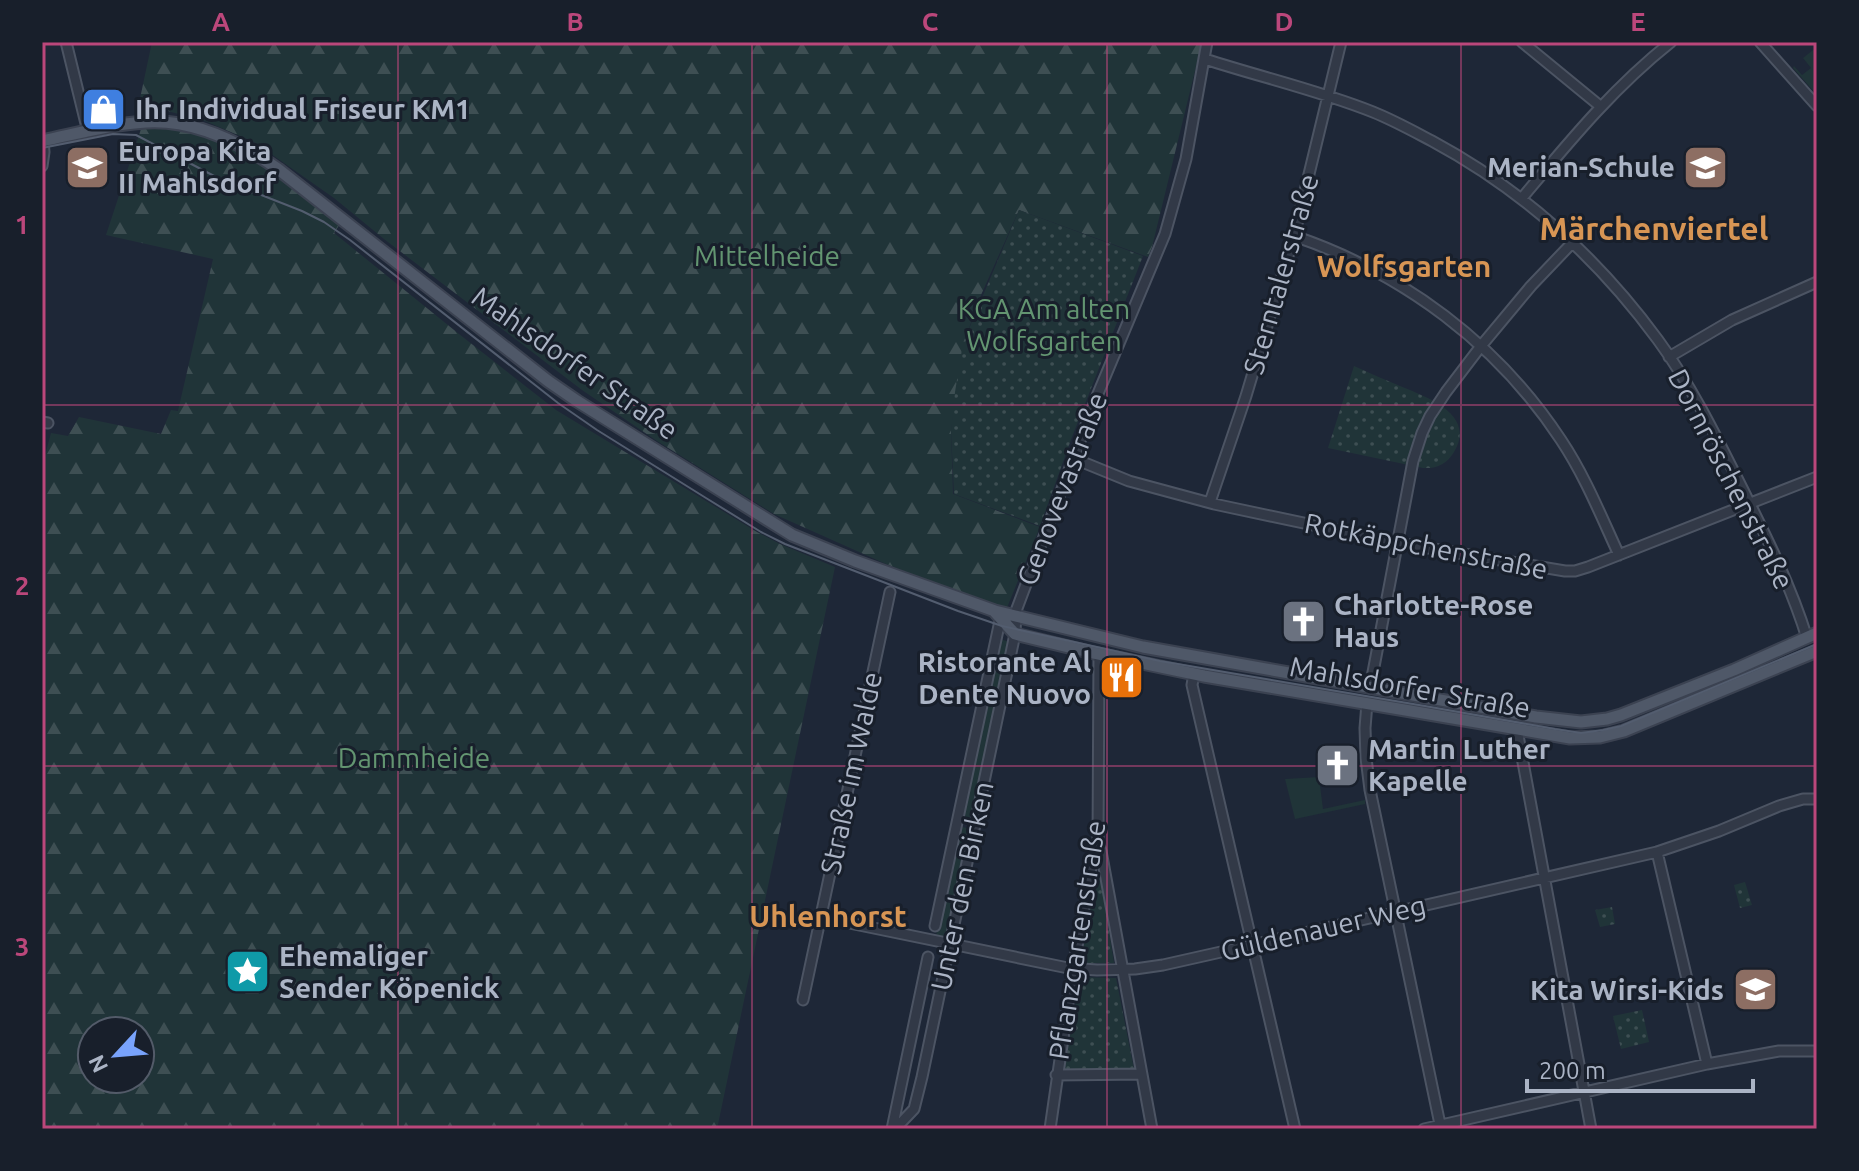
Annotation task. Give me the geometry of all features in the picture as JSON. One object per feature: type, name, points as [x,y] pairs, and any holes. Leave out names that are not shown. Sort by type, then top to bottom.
[{"type":"main road","name":"Mahlsdorfer Straße","points":[[42,141],[150,121],[203,130],[254,152],[548,381],[770,523],[813,545],[999,614],[1143,647],[1569,722],[1607,719],[1663,699],[1812,636]]},
{"type":"main road","name":"Mahlsdorfer Straße","points":[[999,614],[1015,634],[1099,654],[1194,674],[1570,738],[1612,735],[1815,652]]},
{"type":"main road","points":[[1812,636],[1815,652]]},
{"type":"main road","points":[[1367,703],[1370,688]]},
{"type":"main road","points":[[1517,730],[1520,714]]},
{"type":"street","points":[[66,42],[88,132]]},
{"type":"street","name":"Genovevastraße","points":[[1015,634],[1016,611],[1102,385],[1165,234],[1186,159],[1207,42]]},
{"type":"street","name":"Sterntalerstraße","points":[[1210,502],[1246,396],[1294,236],[1341,42]]},
{"type":"street","points":[[1522,42],[1600,106]]},
{"type":"street","points":[[1522,198],[1600,106],[1671,42]]},
{"type":"street","points":[[1760,42],[1817,106]]},
{"type":"street","name":"Dornröschenstraße","points":[[1205,59],[1374,112],[1417,133],[1464,159],[1522,198],[1573,242],[1625,299],[1669,357],[1749,502],[1812,636]]},
{"type":"street","points":[[42,141],[42,166]]},
{"type":"street","points":[[1294,236],[1346,256],[1392,280],[1440,311],[1481,346],[1526,394],[1560,439],[1593,497],[1619,555]]},
{"type":"street","points":[[1370,688],[1413,461],[1422,433],[1446,392],[1481,346],[1573,242]]},
{"type":"street","points":[[1669,357],[1744,314],[1817,282]]},
{"type":"street","name":"Rotkäppchenstraße","points":[[1075,459],[1129,481],[1210,502],[1398,543],[1565,571],[1575,571],[1619,555],[1817,477]]},
{"type":"street","name":"Straße im Walde","points":[[803,1000],[890,592]]},
{"type":"street","name":"Unter den Birken","points":[[935,926],[999,614]]},
{"type":"street","name":"Unter den Birken","points":[[893,1129],[914,1109],[1015,634]]},
{"type":"street","name":"Pflanzgartenstraße","points":[[1050,1129],[1073,969],[1098,842],[1099,654]]},
{"type":"street","points":[[1194,674],[1192,685],[1295,1129]]},
{"type":"street","points":[[1367,703],[1365,743],[1370,790],[1441,1127]]},
{"type":"street","points":[[1517,730],[1591,1129]]},
{"type":"street","name":"Güldenauer Weg","points":[[820,917],[1073,969],[1122,970],[1163,965],[1657,852],[1779,806],[1803,799],[1817,799]]},
{"type":"street","points":[[1098,842],[1152,1129]]},
{"type":"street","points":[[1657,852],[1707,1064]]},
{"type":"street","name":"Unter den Birken","points":[[893,1129],[928,957]]},
{"type":"street","points":[[1424,1129],[1707,1064],[1779,1051],[1817,1051]]},
{"type":"street","points":[[1056,1075],[1142,1074]]},
{"type":"green space","name":"Mittelheide","points":[[152,42],[1202,42],[1148,257],[1019,210],[964,342],[951,430],[953,494],[1040,527],[1006,610],[886,564],[774,514],[582,390],[334,198],[254,142],[205,121],[160,109],[138,108]]},
{"type":"green space","points":[[1817,50],[1817,95],[1793,68],[1802,75],[1811,68],[1803,58]]},
{"type":"green space","name":"Dammheide","points":[[163,126],[201,133],[225,143],[293,185],[340,224],[334,233],[556,410],[757,532],[835,567],[717,1129],[42,1129],[42,467],[51,433],[68,436],[79,417],[161,434],[171,410],[178,411],[213,259],[106,235],[141,129]]},
{"type":"green space","name":"KGA Am alten Wolfsgarten","points":[[1019,210],[1143,256],[1040,526],[954,494],[951,430],[963,343]]},
{"type":"green space","points":[[1354,366],[1435,402],[1454,417],[1459,427],[1459,439],[1445,463],[1423,468],[1328,448]]},
{"type":"green space","points":[[1000,639],[1010,642],[972,821],[967,822],[962,819]]},
{"type":"green space","points":[[1319,777],[1323,809],[1365,800],[1365,804],[1295,819],[1285,779]]},
{"type":"green space","points":[[962,827],[970,832],[947,939],[936,936]]},
{"type":"green space","points":[[1095,874],[1100,874],[1114,963],[1080,961]]},
{"type":"green space","points":[[1745,882],[1752,905],[1740,908],[1734,885]]},
{"type":"green space","points":[[1612,907],[1615,924],[1600,927],[1595,910]]},
{"type":"green space","points":[[1080,977],[1116,978],[1134,1069],[1064,1071]]},
{"type":"green space","points":[[1642,1010],[1649,1042],[1621,1049],[1613,1016]]},
{"type":"tram line","points":[[42,148],[113,134],[136,135],[218,178],[302,211],[350,240],[558,403],[761,532],[785,544],[1002,626],[1160,661],[1581,733],[1621,726],[1817,644]]},
{"type":"place","name":"Ihr Individual Friseur KM1","points":[[104,109]]},
{"type":"place","name":"Europa Kita II Mahlsdorf","points":[[87,167]]},
{"type":"place","name":"Merian-Schule","points":[[1706,167]]},
{"type":"place","name":"Charlotte-Rose Haus","points":[[1303,621]]},
{"type":"place","name":"Ristorante Al Dente Nuovo","points":[[1122,678]]},
{"type":"place","name":"Martin Luther Kapelle","points":[[1337,765]]},
{"type":"place","name":"Ehemaliger Sender Köpenick","points":[[248,972]]},
{"type":"place","name":"Kita Wirsi-Kids","points":[[1755,990]]},
{"type":"district","name":"Märchenviertel","points":[[1654,229]]},
{"type":"district","name":"Wolfsgarten","points":[[1404,267]]},
{"type":"district","name":"Uhlenhorst","points":[[828,917]]}]
